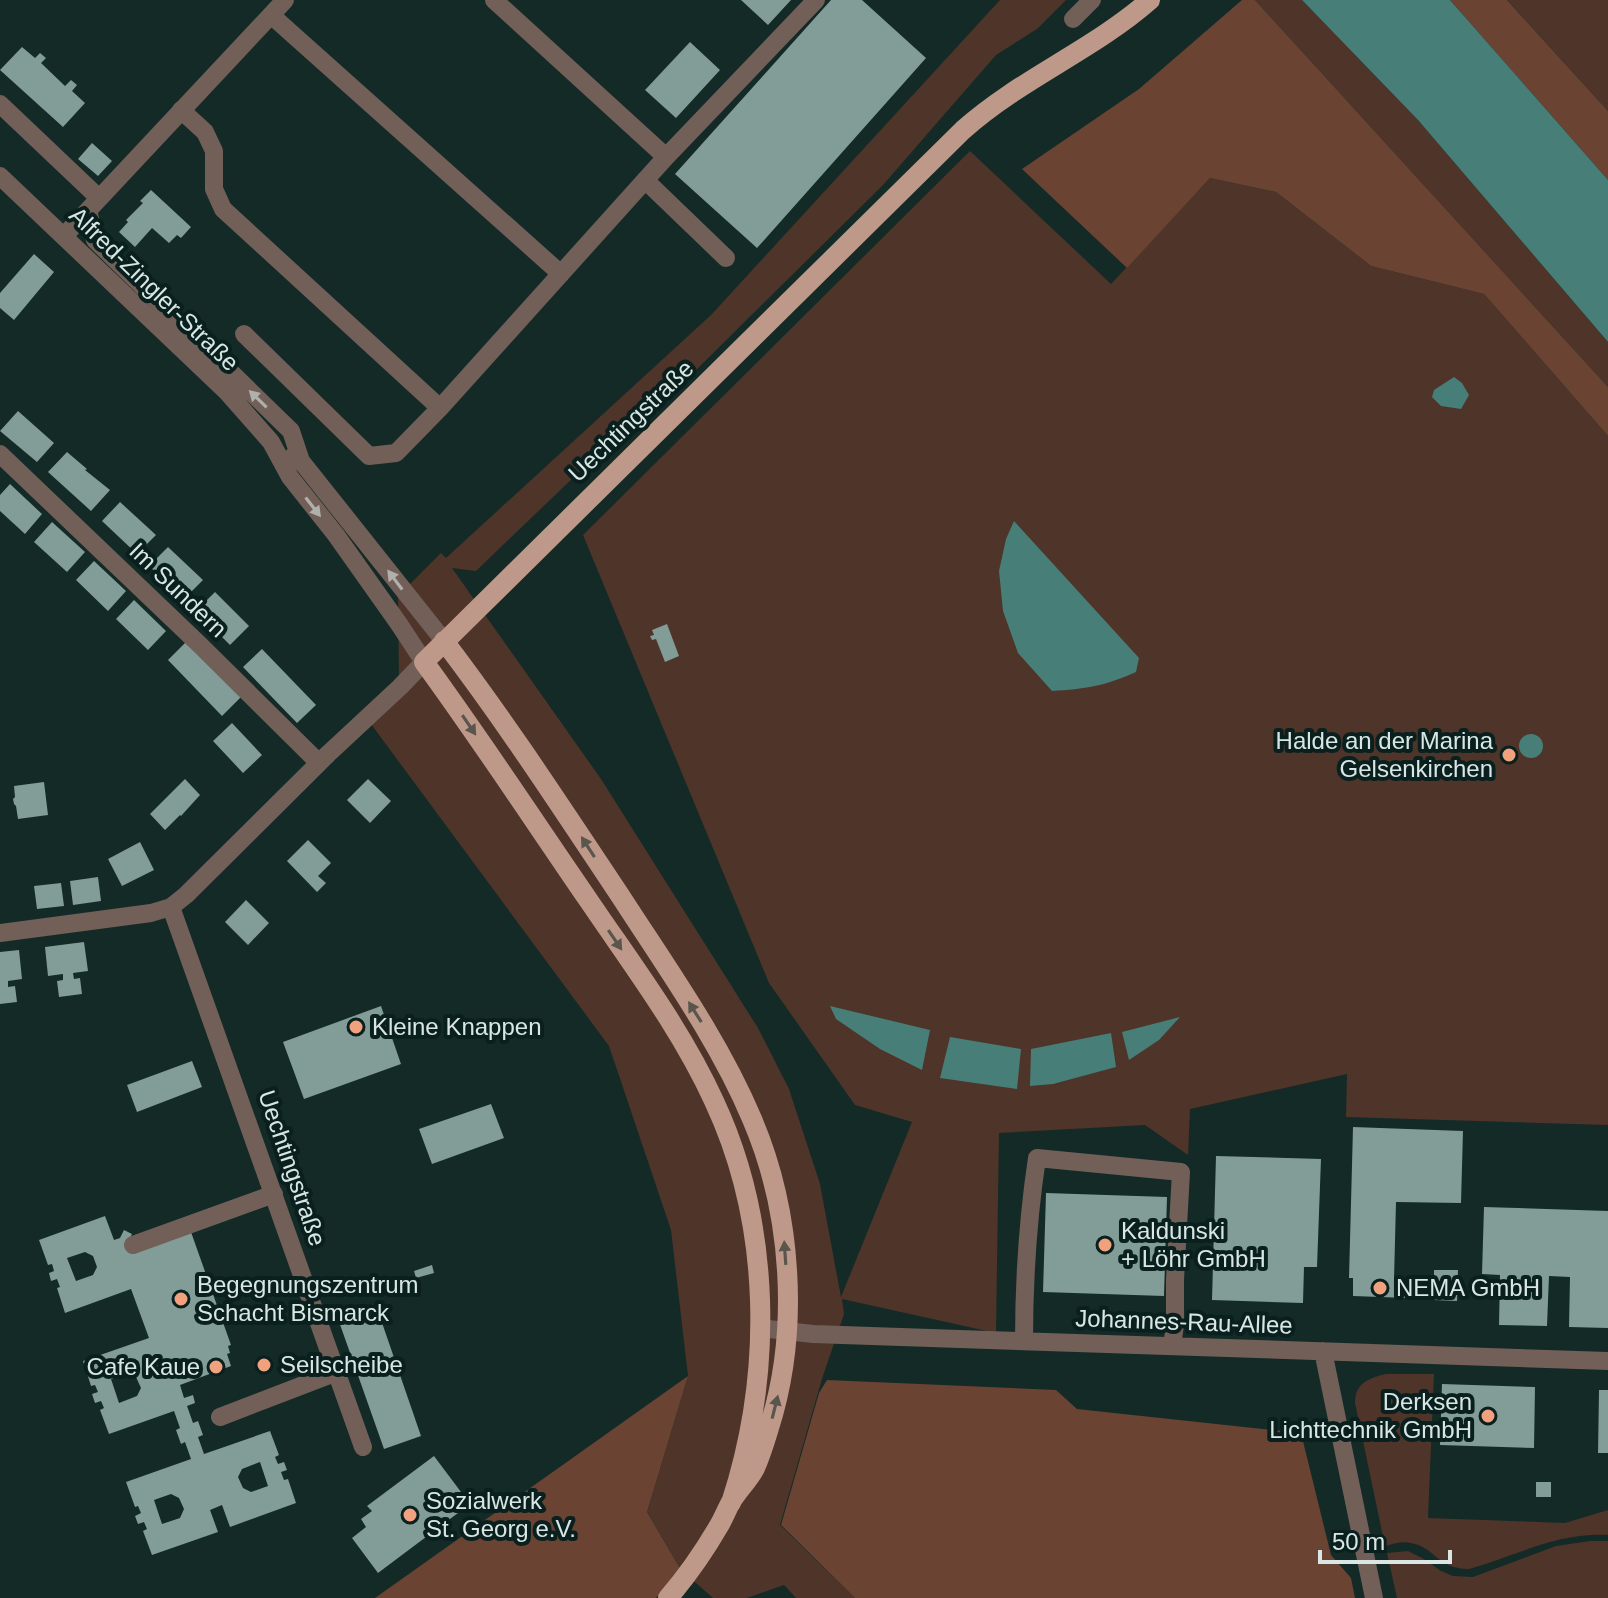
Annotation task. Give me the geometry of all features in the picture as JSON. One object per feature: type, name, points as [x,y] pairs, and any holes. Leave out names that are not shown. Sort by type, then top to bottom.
[{"type":"main road","name":"Uechtingstraße","points":[[424,662],[963,130],[994,104],[1091,44],[1150,0]]},
{"type":"main road","points":[[444,641],[583,839],[691,1005],[737,1087],[758,1133],[776,1195],[788,1285],[782,1377],[755,1469],[707,1545],[668,1598]]},
{"type":"main road","points":[[424,662],[664,1011],[714,1100],[741,1170],[758,1269],[760,1328],[747,1445],[731,1503]]},
{"type":"street","points":[[64,236],[285,0]]},
{"type":"street","points":[[494,0],[666,157]]},
{"type":"street","points":[[244,334],[369,456],[396,453],[666,157],[816,0]]},
{"type":"street","points":[[1073,19],[1092,0]]},
{"type":"street","points":[[271,15],[561,274]]},
{"type":"street","points":[[0,104],[93,204],[95,240],[291,431],[301,461]]},
{"type":"street","points":[[181,110],[205,132],[214,151],[214,189],[223,209],[440,408]]},
{"type":"street","name":"Alfred-Zingler-Straße","points":[[0,176],[227,392],[271,442],[290,477],[336,535],[424,662]]},
{"type":"street","points":[[645,180],[726,258]]},
{"type":"street","name":"Alfred-Zingler-Straße","points":[[271,442],[301,461],[444,641]]},
{"type":"street","name":"Im Sundern","points":[[0,454],[191,635],[319,763]]},
{"type":"street","name":"Uechtingstraße","points":[[0,933],[130,917],[171,907],[424,662]]},
{"type":"street","name":"Uechtingstraße","points":[[171,907],[274,1194],[294,1272],[337,1372],[363,1447]]},
{"type":"street","points":[[1024,1341],[1024,1294],[1037,1158],[1181,1172],[1172,1346]]},
{"type":"street","points":[[133,1245],[274,1194]]},
{"type":"street","name":"Johannes-Rau-Allee","points":[[760,1328],[813,1334],[1608,1361]]},
{"type":"street","points":[[1323,1351],[1374,1598]]},
{"type":"street","points":[[220,1417],[337,1372]]},
{"type":"shaded area","points":[[1000,0],[1066,0],[1037,29],[996,55],[883,185],[691,375],[575,476],[476,571],[452,568],[601,779],[758,1028],[789,1089],[820,1184],[841,1297],[912,1122],[855,1105],[769,983],[583,535],[970,151],[1111,284],[1210,178],[1276,192],[1371,266],[1484,294],[1608,436],[1608,1125],[1346,1117],[1347,1074],[1190,1109],[1188,1155],[1145,1125],[999,1133],[996,1333],[842,1299],[844,1314],[780,1525],[855,1598],[796,1598],[784,1585],[747,1598],[713,1598],[681,1570],[647,1512],[688,1376],[671,1230],[609,1046],[368,720],[399,683],[398,596],[441,553],[446,558],[711,315]]},
{"type":"shaded area","points":[[1242,0],[1255,0],[1608,387],[1608,436],[1484,294],[1371,266],[1276,192],[1210,178],[1127,268],[1022,169],[1139,89]]},
{"type":"shaded area","points":[[1255,0],[1302,0],[1418,120],[1608,342],[1608,387]]},
{"type":"shaded area","points":[[1450,0],[1507,0],[1608,111],[1608,180]]},
{"type":"shaded area","points":[[1507,0],[1608,0],[1608,111],[1510,3]]},
{"type":"shaded area","points":[[1386,1374],[1434,1374],[1428,1518],[1565,1523],[1608,1510],[1608,1535],[1553,1541],[1469,1569],[1450,1566],[1419,1545],[1401,1543],[1385,1546],[1355,1403],[1357,1391],[1364,1382]]},
{"type":"shaded area","points":[[688,1376],[647,1512],[681,1570],[656,1598],[375,1598]]},
{"type":"shaded area","points":[[827,1380],[1056,1390],[1077,1409],[1301,1433],[1331,1555],[1351,1578],[1355,1598],[855,1598],[781,1525],[819,1393]]},
{"type":"shaded area","points":[[1608,1541],[1608,1598],[1397,1598],[1387,1553],[1408,1551],[1453,1576],[1473,1577],[1556,1546]]},
{"type":"water","points":[[1302,0],[1450,0],[1608,180],[1608,342],[1418,120]]},
{"type":"water","points":[[1454,377],[1469,395],[1461,409],[1441,406],[1432,397],[1434,390]]},
{"type":"water","points":[[1014,521],[1139,658],[1136,672],[1095,686],[1052,691],[1018,653],[1003,611],[999,571],[1006,539]]},
{"type":"water","points":[[1531,734],[1539,738],[1543,746],[1539,754],[1531,758],[1523,754],[1519,746],[1523,738]]},
{"type":"water","points":[[830,1006],[930,1030],[922,1070],[880,1049],[836,1019]]},
{"type":"water","points":[[1180,1017],[1159,1040],[1129,1060],[1122,1032]]},
{"type":"water","points":[[1111,1033],[1116,1067],[1053,1084],[1030,1086],[1031,1049]]},
{"type":"water","points":[[950,1037],[1021,1049],[1017,1089],[940,1078]]},
{"type":"building","points":[[741,0],[791,0],[768,25]]},
{"type":"building","points":[[831,0],[862,0],[926,58],[757,248],[675,174]]},
{"type":"building","points":[[690,42],[720,70],[676,118],[645,90]]},
{"type":"building","points":[[22,47],[35,58],[40,53],[46,58],[41,63],[65,86],[71,80],[77,85],[72,91],[85,103],[63,127],[0,70]]},
{"type":"building","points":[[92,143],[112,161],[98,176],[78,159]]},
{"type":"building","points":[[151,190],[191,227],[181,238],[177,235],[169,243],[152,228],[135,247],[119,232]]},
{"type":"building","points":[[34,254],[54,272],[14,320],[0,308],[0,293]]},
{"type":"building","points":[[18,411],[54,443],[37,462],[0,431]]},
{"type":"building","points":[[67,452],[110,490],[91,511],[48,472]]},
{"type":"building","points":[[10,484],[42,514],[25,534],[0,511],[0,495]]},
{"type":"building","points":[[120,502],[156,535],[137,554],[102,521]]},
{"type":"building","points":[[52,522],[85,552],[67,572],[34,542]]},
{"type":"building","points":[[168,547],[203,580],[184,599],[149,566]]},
{"type":"building","points":[[94,561],[126,591],[108,611],[76,580]]},
{"type":"building","points":[[215,592],[249,626],[230,645],[196,611]]},
{"type":"building","points":[[134,600],[166,631],[148,650],[116,619]]},
{"type":"building","points":[[667,624],[679,656],[665,662],[656,639],[652,640],[650,636],[654,635],[652,630]]},
{"type":"building","points":[[186,642],[241,697],[222,716],[168,660]]},
{"type":"building","points":[[262,649],[316,705],[297,723],[243,667]]},
{"type":"building","points":[[232,723],[262,755],[243,773],[213,741]]},
{"type":"building","points":[[185,779],[200,795],[165,830],[150,814]]},
{"type":"building","points":[[368,779],[391,801],[370,823],[347,800]]},
{"type":"building","points":[[44,782],[48,815],[18,819],[13,799],[14,786]]},
{"type":"building","points":[[308,840],[331,863],[318,876],[326,883],[317,892],[287,861]]},
{"type":"building","points":[[140,842],[154,870],[122,886],[108,859]]},
{"type":"building","points":[[98,877],[101,901],[73,905],[70,881]]},
{"type":"building","points":[[61,883],[64,906],[37,909],[34,886]]},
{"type":"building","points":[[246,900],[269,923],[248,945],[225,922]]},
{"type":"building","points":[[84,942],[88,971],[73,973],[74,979],[80,978],[82,994],[59,997],[57,981],[63,980],[63,974],[48,976],[45,947]]},
{"type":"building","points":[[19,950],[22,979],[8,981],[8,987],[15,986],[17,1002],[0,1004],[0,952]]},
{"type":"building","points":[[381,1006],[401,1064],[304,1099],[283,1042]]},
{"type":"building","points":[[192,1061],[202,1087],[137,1112],[127,1085]]},
{"type":"building","points":[[491,1104],[504,1138],[432,1164],[419,1129]]},
{"type":"building","points":[[1353,1127],[1463,1131],[1461,1203],[1396,1202],[1394,1280],[1408,1280],[1407,1298],[1353,1296],[1353,1278],[1349,1278]]},
{"type":"building","points":[[1216,1156],[1321,1159],[1317,1267],[1304,1267],[1303,1303],[1212,1300]]},
{"type":"building","name":"Kaldunski + Löhr GmbH","points":[[1046,1193],[1167,1197],[1164,1296],[1043,1292]]},
{"type":"building","points":[[1484,1207],[1608,1211],[1608,1328],[1569,1327],[1570,1277],[1549,1276],[1547,1326],[1499,1325],[1500,1275],[1482,1274]]},
{"type":"building","points":[[105,1216],[114,1240],[120,1238],[124,1230],[132,1234],[128,1242],[191,1232],[231,1345],[227,1354],[231,1366],[180,1385],[184,1398],[193,1395],[195,1403],[187,1406],[193,1423],[198,1421],[203,1435],[198,1437],[204,1454],[270,1431],[279,1455],[275,1457],[278,1464],[284,1462],[287,1470],[281,1472],[284,1480],[288,1479],[296,1503],[230,1527],[222,1505],[210,1510],[218,1532],[152,1555],[143,1531],[147,1529],[144,1522],[138,1524],[135,1516],[141,1513],[138,1506],[135,1507],[126,1482],[191,1459],[185,1442],[181,1444],[176,1430],[180,1428],[174,1411],[109,1434],[100,1410],[104,1408],[101,1401],[95,1403],[92,1394],[98,1392],[95,1385],[91,1386],[83,1361],[149,1338],[131,1289],[65,1313],[57,1279],[51,1281],[49,1273],[54,1271],[52,1264],[48,1265],[39,1240]],"holes":[[[85,1252],[93,1256],[97,1267],[93,1275],[76,1281],[67,1258]],[[128,1373],[136,1377],[141,1388],[137,1396],[119,1403],[111,1379]],[[260,1462],[268,1486],[251,1492],[243,1488],[238,1477],[242,1469]],[[171,1494],[179,1498],[184,1509],[180,1518],[162,1524],[154,1500]]]},
{"type":"building","points":[[432,1265],[434,1273],[416,1278],[414,1271]]},
{"type":"building","points":[[1434,1270],[1458,1270],[1457,1301],[1434,1300]]},
{"type":"building","name":"Sozialwerk St. Georg e.V.","points":[[373,1304],[421,1436],[384,1449],[337,1316]]},
{"type":"building","name":"Derksen Lichttechnik GmbH","points":[[1442,1384],[1535,1387],[1534,1448],[1440,1445]]},
{"type":"building","points":[[1599,1390],[1608,1390],[1608,1453],[1598,1453]]},
{"type":"building","name":"Sozialwerk St. Georg e.V.","points":[[434,1456],[470,1504],[378,1573],[352,1538],[366,1527],[361,1519],[372,1511],[367,1506]]},
{"type":"building","points":[[1536,1482],[1551,1482],[1551,1497],[1536,1497]]},
{"type":"place","name":"Halde an der Marina Gelsenkirchen","points":[[1509,755]]},
{"type":"place","name":"Kleine Knappen","points":[[356,1027]]},
{"type":"place","name":"Kaldunski + Löhr GmbH","points":[[1105,1245]]},
{"type":"place","name":"NEMA GmbH","points":[[1380,1288]]},
{"type":"place","name":"Begegnungszentrum Schacht Bismarck","points":[[181,1299]]},
{"type":"place","name":"Seilscheibe","points":[[264,1365]]},
{"type":"place","name":"Cafe Kaue","points":[[216,1367]]},
{"type":"place","name":"Derksen Lichttechnik GmbH","points":[[1488,1416]]},
{"type":"place","name":"Sozialwerk St. Georg e.V.","points":[[410,1515]]}]
